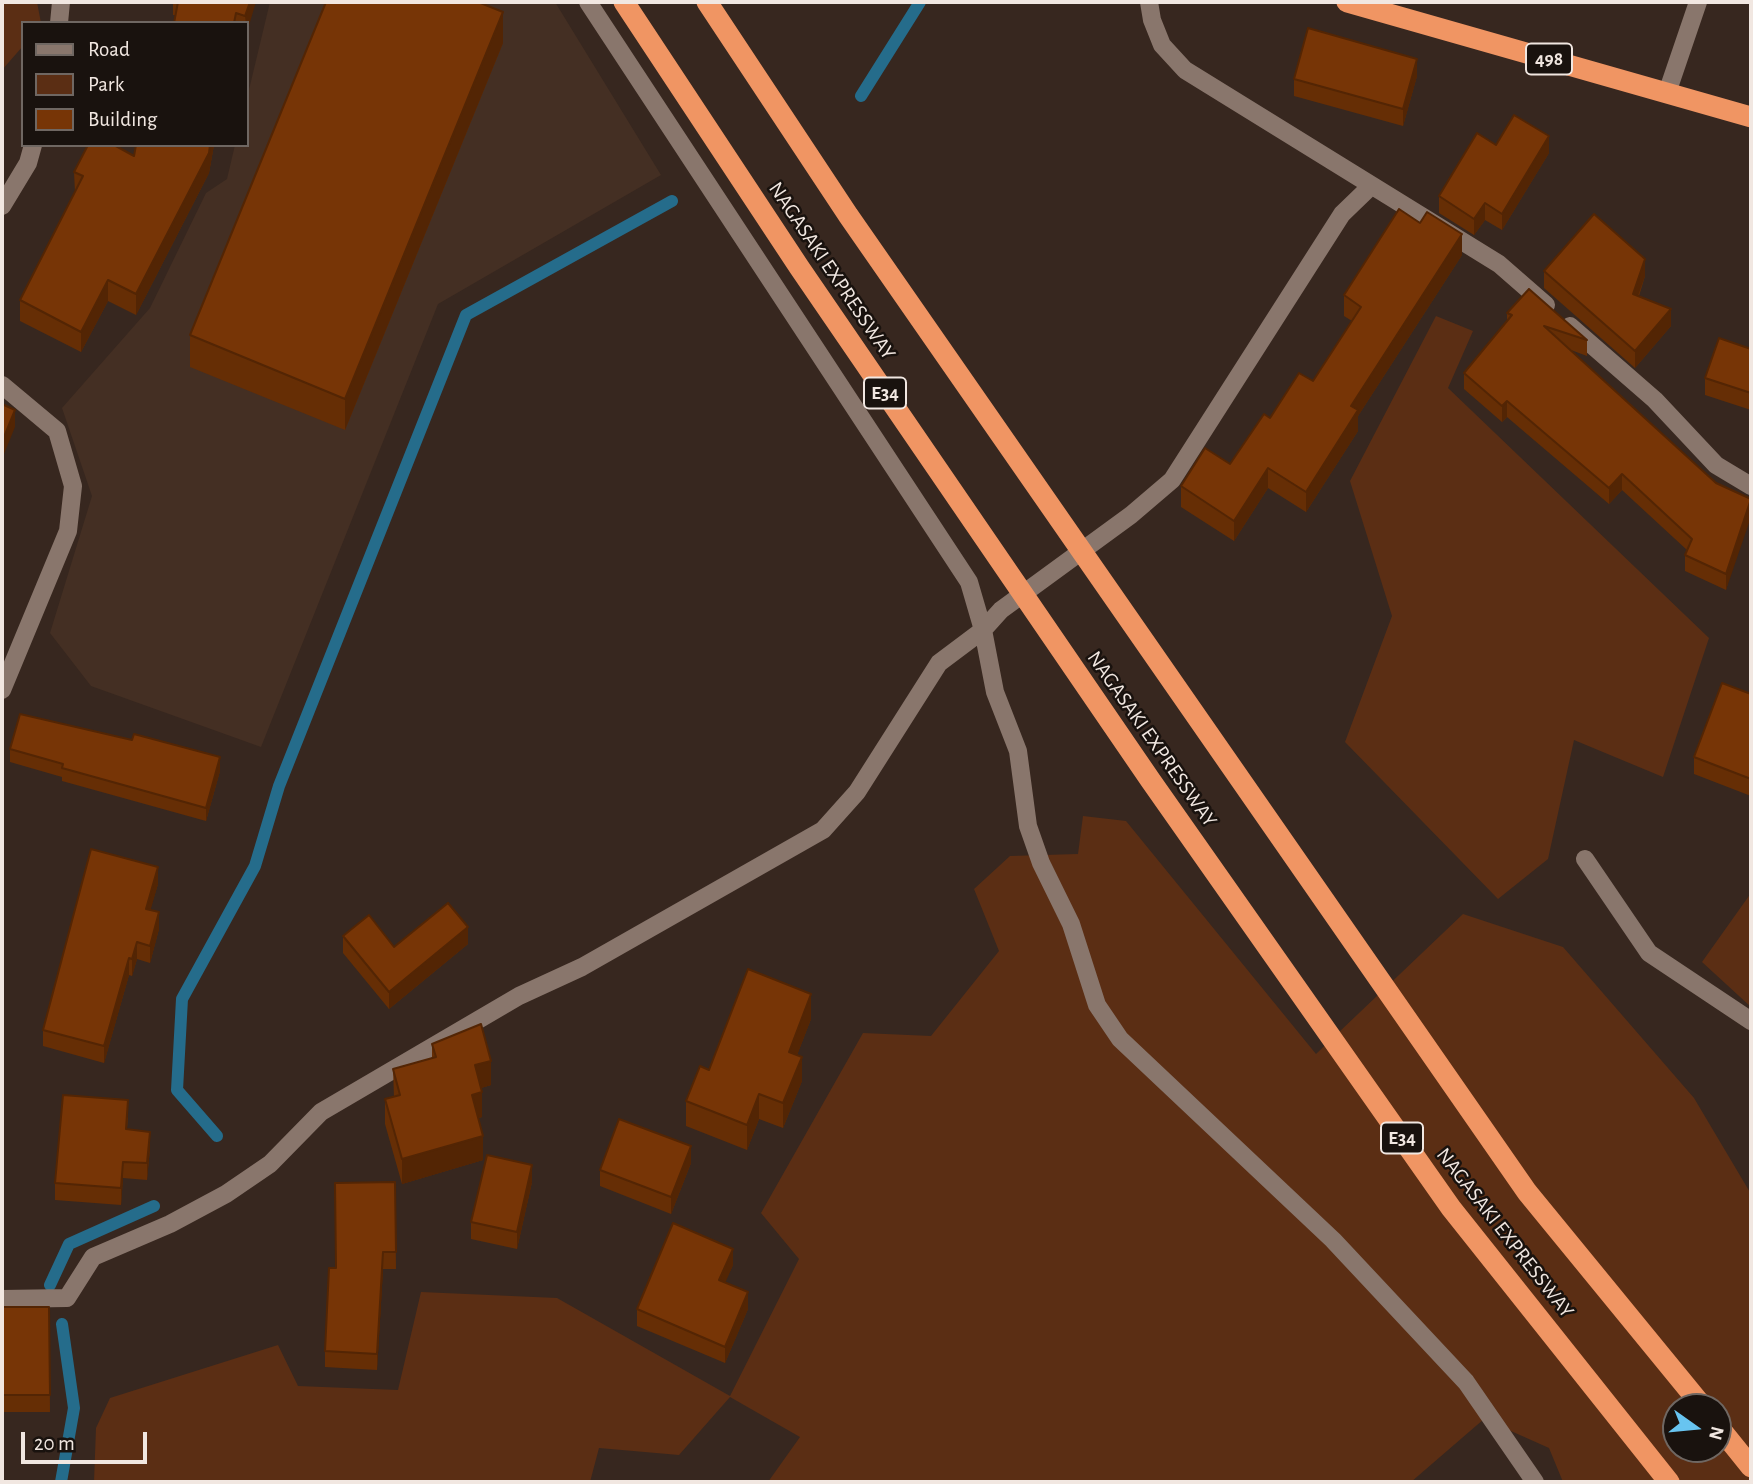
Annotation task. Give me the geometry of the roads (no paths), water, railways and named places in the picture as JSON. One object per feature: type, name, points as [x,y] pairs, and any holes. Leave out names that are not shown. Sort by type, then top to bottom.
[{"type":"highway","name":"NAGASAKI EXPRESSWAY","points":[[624,2],[807,279],[1151,781],[1451,1208],[1669,1482]]},
{"type":"highway","name":"NAGASAKI EXPRESSWAY","points":[[707,2],[848,215],[1527,1192],[1692,1393]]},
{"type":"highway","name":"498","points":[[1348,2],[1751,117]]},
{"type":"highway","points":[[1732,1443],[1751,1467]]},
{"type":"street","points":[[59,21],[61,2]]},
{"type":"street","points":[[589,2],[969,582],[983,630],[995,692],[1018,751],[1028,826],[1041,863],[1071,924],[1097,1004],[1120,1039],[1333,1240],[1466,1382],[1535,1482]]},
{"type":"street","points":[[1149,2],[1162,45],[1185,70],[1499,264],[1655,400],[1716,466],[1751,486]]},
{"type":"street","points":[[1667,93],[1698,2]]},
{"type":"street","points":[[2,206],[28,163],[32,147]]},
{"type":"street","points":[[2,1299],[67,1298],[93,1257],[170,1224],[226,1194],[270,1164],[321,1112],[519,996],[582,967],[823,830],[857,792],[939,663],[983,630],[1001,610],[1131,515],[1172,480],[1342,214],[1371,186]]},
{"type":"street","points":[[2,385],[57,431],[72,486],[68,531],[2,690]]},
{"type":"street","points":[[1585,859],[1649,953],[1751,1021]]},
{"type":"waterway","points":[[861,96],[920,2]]},
{"type":"waterway","points":[[217,1136],[177,1090],[182,999],[255,866],[279,786],[466,315],[672,201]]},
{"type":"waterway","points":[[50,1285],[69,1244],[154,1206]]},
{"type":"waterway","points":[[61,1482],[74,1408],[62,1324]]}]
